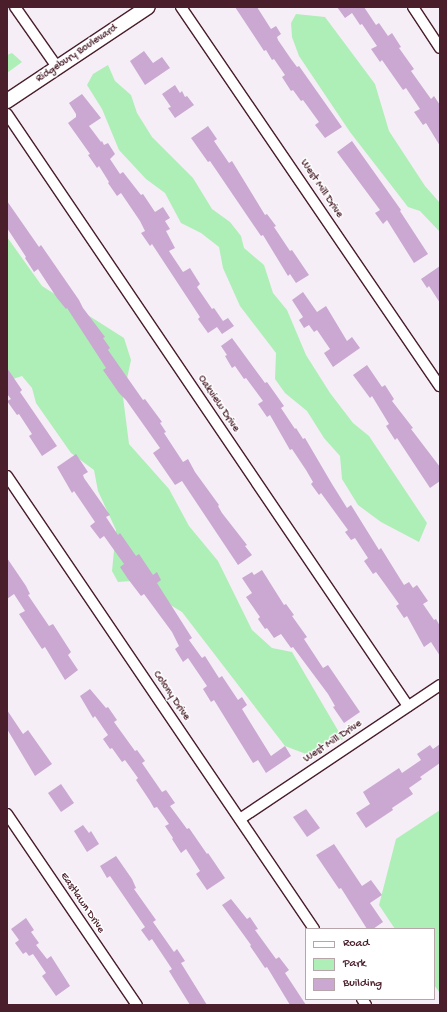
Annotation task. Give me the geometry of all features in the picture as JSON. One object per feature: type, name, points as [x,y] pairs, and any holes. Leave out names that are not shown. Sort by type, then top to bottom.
[{"type":"street","points":[[15,7],[57,67]]},
{"type":"street","name":"Ridgebury Boulevard","points":[[7,101],[148,7]]},
{"type":"street","name":"West Mill Drive","points":[[181,7],[440,386]]},
{"type":"street","points":[[413,7],[440,48]]},
{"type":"street","name":"Oakview Drive","points":[[7,114],[408,706]]},
{"type":"street","name":"Colony Drive","points":[[7,476],[313,928]]},
{"type":"street","name":"West Mill Drive","points":[[240,819],[440,685]]},
{"type":"street","name":"Eastlawn Drive","points":[[7,814],[137,1005]]},
{"type":"green space","points":[[296,14],[325,17],[375,84],[389,131],[425,186],[440,203],[440,232],[420,211],[408,207],[350,132],[299,56],[292,37],[291,23]]},
{"type":"green space","points":[[12,53],[22,62],[7,73],[7,55]]},
{"type":"green space","points":[[108,65],[115,81],[131,95],[137,113],[152,137],[193,178],[212,209],[230,222],[241,236],[244,248],[264,265],[273,293],[287,310],[306,355],[330,393],[353,423],[369,436],[427,523],[419,542],[381,522],[358,505],[342,479],[340,456],[324,438],[307,411],[285,393],[275,379],[276,353],[240,306],[223,268],[219,247],[201,233],[181,223],[165,193],[146,179],[119,150],[102,109],[87,85],[93,74]]},
{"type":"green space","points":[[7,237],[42,286],[124,338],[131,360],[123,397],[129,444],[169,489],[189,526],[218,561],[252,630],[272,648],[292,652],[343,739],[306,754],[285,746],[182,612],[131,581],[118,582],[112,571],[116,530],[98,491],[94,470],[71,453],[36,403],[32,388],[22,376],[7,381]]},
{"type":"green space","points":[[440,810],[440,993],[435,986],[435,928],[394,928],[379,905],[396,839]]},
{"type":"building","points":[[235,7],[257,7],[271,29],[276,26],[281,34],[277,37],[278,40],[297,67],[299,66],[342,127],[325,138],[315,125],[319,122],[303,100],[301,101],[293,90],[291,91],[282,77],[285,75],[274,59],[272,60],[266,50],[264,51]]},
{"type":"building","points":[[337,7],[364,7],[376,25],[379,23],[388,36],[392,33],[401,47],[399,48],[414,69],[411,71],[431,99],[434,96],[440,105],[440,146],[426,123],[423,125],[414,112],[420,109],[406,88],[403,90],[382,60],[380,62],[371,49],[377,46],[362,24],[360,25],[352,13],[345,18]]},
{"type":"building","points":[[144,51],[153,63],[162,57],[170,68],[145,85],[130,61]]},
{"type":"building","points":[[175,85],[180,93],[182,91],[185,97],[187,96],[194,105],[175,118],[168,108],[171,107],[162,94]]},
{"type":"building","points":[[82,94],[101,118],[89,126],[104,145],[108,143],[115,154],[110,159],[120,174],[123,172],[141,195],[143,194],[155,212],[163,207],[170,218],[165,221],[170,229],[166,231],[175,248],[169,251],[183,272],[190,268],[200,284],[197,287],[212,309],[214,308],[223,321],[228,318],[234,326],[222,334],[217,327],[208,333],[198,319],[200,317],[152,244],[150,246],[141,233],[145,231],[140,221],[121,193],[117,196],[99,166],[97,168],[88,155],[90,154],[68,123],[76,117],[76,114],[69,103]]},
{"type":"building","points":[[208,126],[217,139],[214,141],[229,163],[232,161],[265,215],[267,214],[276,226],[274,227],[290,251],[292,250],[309,275],[296,283],[290,274],[288,276],[263,235],[261,236],[210,161],[208,162],[191,138]]},
{"type":"building","points":[[352,141],[401,210],[400,211],[428,254],[414,263],[387,220],[383,224],[375,213],[380,210],[337,152]]},
{"type":"building","points":[[7,201],[39,247],[41,245],[83,308],[105,337],[103,338],[110,348],[108,350],[143,400],[145,399],[162,422],[160,423],[166,432],[164,433],[183,462],[188,459],[195,472],[219,505],[218,506],[222,513],[247,545],[245,546],[252,555],[238,565],[182,481],[175,485],[153,453],[160,448],[103,370],[106,368],[67,308],[66,309],[57,298],[38,269],[34,272],[25,258],[26,257],[7,228]]},
{"type":"building","points":[[440,266],[440,303],[429,286],[427,288],[421,279]]},
{"type":"building","points":[[303,292],[317,312],[326,306],[347,341],[352,337],[360,348],[333,367],[324,353],[330,349],[317,330],[314,332],[309,325],[304,328],[299,320],[303,317],[292,300]]},
{"type":"building","points":[[232,338],[284,406],[281,408],[303,439],[305,438],[347,508],[351,505],[379,550],[381,548],[404,585],[409,582],[413,588],[417,585],[428,601],[423,604],[440,626],[440,656],[431,642],[424,647],[407,616],[404,618],[396,606],[399,604],[376,572],[373,574],[364,561],[368,558],[355,538],[351,540],[345,532],[348,530],[321,493],[319,495],[311,484],[313,482],[306,470],[292,449],[290,450],[270,415],[267,417],[258,404],[263,401],[235,366],[232,368],[225,356],[227,355],[221,346]]},
{"type":"building","points":[[367,365],[382,387],[385,385],[394,399],[392,401],[440,467],[440,481],[430,488],[397,438],[395,440],[386,426],[389,424],[372,396],[370,398],[353,375]]},
{"type":"building","points":[[7,368],[22,390],[20,392],[57,446],[42,456],[29,436],[32,434],[19,414],[17,415],[7,401],[11,399],[7,394]]},
{"type":"building","points":[[76,454],[88,472],[83,475],[84,478],[110,515],[106,517],[118,535],[120,533],[136,556],[139,554],[153,575],[157,572],[161,580],[157,583],[192,638],[189,640],[202,658],[205,656],[219,678],[222,676],[238,700],[242,697],[247,705],[242,709],[271,756],[285,746],[291,756],[266,773],[258,760],[253,763],[214,700],[211,702],[203,689],[207,686],[188,658],[183,662],[175,649],[179,646],[172,632],[144,594],[141,596],[128,579],[120,567],[124,564],[104,536],[100,539],[90,526],[95,522],[74,491],[72,493],[57,467]]},
{"type":"building","points":[[7,558],[26,586],[30,594],[28,595],[49,626],[53,624],[71,652],[68,655],[78,670],[65,680],[45,647],[42,649],[19,614],[25,611],[14,594],[7,599]]},
{"type":"building","points":[[262,570],[284,605],[286,604],[294,615],[292,616],[307,637],[304,639],[323,668],[328,665],[360,712],[344,723],[333,707],[335,706],[328,694],[293,647],[291,648],[281,634],[274,638],[267,628],[265,629],[258,619],[260,617],[246,597],[252,593],[242,578],[252,572],[254,575]]},
{"type":"building","points":[[90,689],[106,708],[108,707],[117,720],[114,722],[135,751],[137,750],[145,761],[142,763],[162,792],[166,790],[175,803],[170,806],[187,829],[189,828],[225,878],[207,890],[196,874],[200,871],[186,849],[181,853],[165,826],[169,824],[157,807],[154,808],[136,780],[138,778],[125,760],[122,762],[112,748],[110,749],[103,739],[108,735],[95,716],[93,718],[80,696]]},
{"type":"building","points":[[7,710],[23,734],[28,730],[52,764],[35,776],[7,729]]},
{"type":"building","points":[[440,744],[440,763],[420,777],[422,779],[409,788],[413,794],[392,808],[393,810],[366,828],[356,813],[370,804],[363,792],[399,768],[402,773],[421,760],[417,754],[430,745],[433,749]]},
{"type":"building","points":[[61,784],[74,803],[61,812],[48,793]]},
{"type":"building","points":[[306,809],[320,828],[307,837],[293,817]]},
{"type":"building","points":[[83,825],[89,833],[91,831],[99,844],[87,852],[74,831]]},
{"type":"building","points":[[334,844],[362,886],[371,880],[382,895],[370,903],[383,922],[374,928],[366,928],[341,888],[339,889],[316,855]]},
{"type":"building","points":[[116,856],[132,879],[136,888],[134,889],[156,920],[153,922],[174,952],[177,949],[185,961],[181,963],[207,1005],[190,1005],[169,971],[172,969],[152,939],[149,941],[141,930],[145,927],[110,876],[107,878],[100,866]]},
{"type":"building","points":[[231,899],[247,919],[250,917],[258,929],[255,930],[276,959],[279,957],[289,970],[285,973],[306,1005],[290,1005],[267,967],[265,968],[250,946],[251,945],[222,905]]},
{"type":"building","points":[[26,918],[34,930],[31,932],[39,943],[36,945],[47,959],[51,956],[70,986],[56,996],[42,976],[46,973],[33,954],[29,956],[26,952],[23,954],[15,943],[19,940],[11,929]]}]
